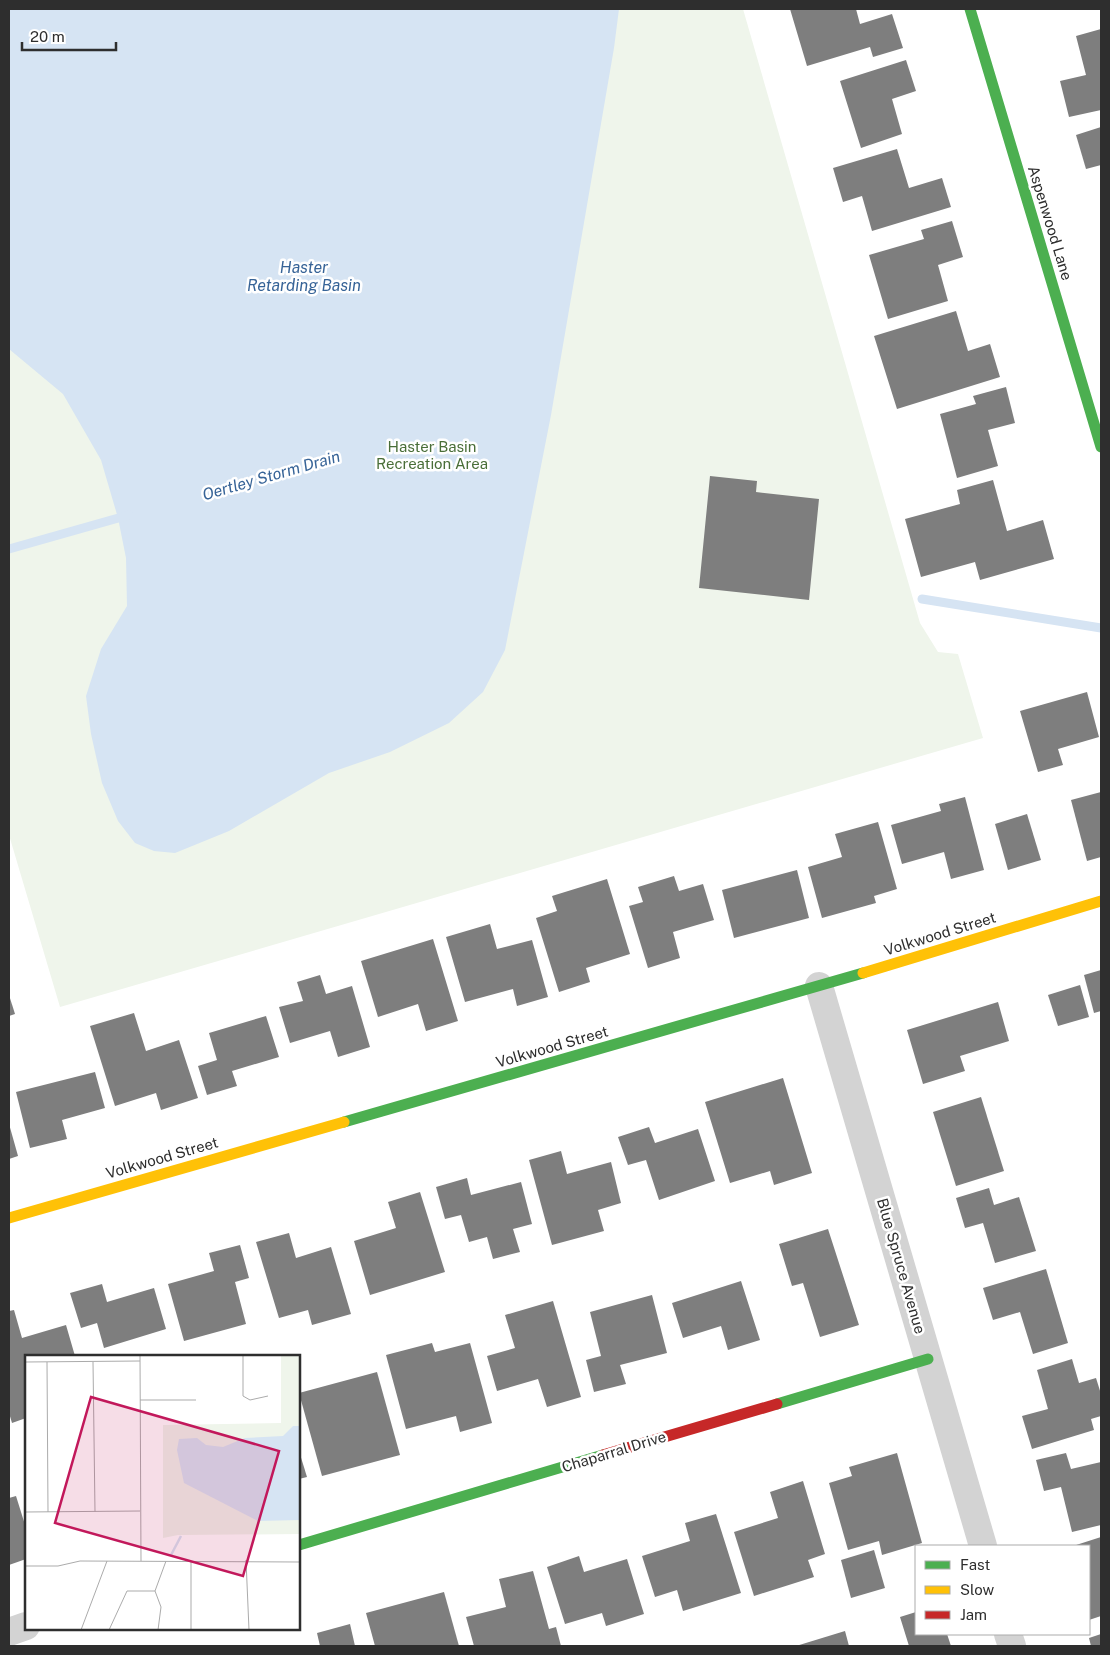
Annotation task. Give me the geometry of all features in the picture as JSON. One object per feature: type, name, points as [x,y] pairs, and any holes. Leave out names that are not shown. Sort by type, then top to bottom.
[{"type":"street","name":"Aspenwood Lane","points":[[970,9],[1101,447]]},
{"type":"street","name":"Volkwood Street","points":[[9,1218],[819,986],[1101,901]]},
{"type":"street","name":"Blue Spruce Avenue","points":[[819,986],[983,1545]]},
{"type":"street","name":"Chaparral Drive","points":[[300,1546],[928,1359]]},
{"type":"street","points":[[9,1632],[25,1626]]},
{"type":"green space","name":"Haster Basin Recreation Area","points":[[9,9],[743,9],[920,623],[938,652],[958,654],[983,738],[60,1007],[9,835]]},
{"type":"water","name":"Haster Retarding Basin","points":[[9,9],[619,9],[614,48],[551,415],[505,650],[483,692],[449,723],[390,752],[329,773],[229,831],[175,853],[154,851],[135,843],[118,821],[102,783],[91,734],[86,696],[101,649],[127,606],[126,558],[118,518],[101,460],[63,394],[9,349]]},
{"type":"building","points":[[790,9],[856,9],[860,24],[892,14],[903,48],[873,57],[870,47],[807,66]]},
{"type":"building","points":[[1101,29],[1101,110],[1069,117],[1060,81],[1086,75],[1076,36]]},
{"type":"building","points":[[906,60],[916,91],[892,99],[902,134],[861,148],[840,81]]},
{"type":"building","points":[[1101,127],[1101,165],[1086,169],[1076,135]]},
{"type":"building","points":[[897,149],[909,188],[942,178],[951,207],[872,231],[862,196],[843,202],[833,168]]},
{"type":"building","points":[[952,221],[963,257],[938,265],[948,301],[888,319],[869,255],[924,239],[921,230]]},
{"type":"building","points":[[956,311],[968,351],[990,344],[1000,377],[897,409],[874,336]]},
{"type":"building","points":[[1006,387],[1015,423],[988,430],[998,466],[957,478],[940,414],[976,404],[973,396]]},
{"type":"building","points":[[710,476],[757,481],[756,492],[819,499],[809,600],[699,588]]},
{"type":"building","points":[[993,480],[1007,531],[1043,520],[1054,559],[980,580],[975,562],[921,577],[905,519],[960,504],[957,490]]},
{"type":"building","points":[[1087,692],[1099,737],[1058,749],[1063,765],[1038,772],[1020,711]]},
{"type":"building","points":[[1101,792],[1101,857],[1087,861],[1071,800]]},
{"type":"building","points":[[965,797],[984,870],[951,879],[944,852],[902,864],[891,825],[941,811],[939,804]]},
{"type":"building","points":[[1027,814],[1041,860],[1008,870],[995,824]]},
{"type":"building","points":[[878,822],[897,889],[874,896],[876,903],[822,918],[808,867],[842,857],[835,834]]},
{"type":"building","points":[[797,870],[809,918],[734,938],[722,890]]},
{"type":"building","points":[[674,876],[679,891],[703,884],[714,920],[673,932],[680,958],[648,968],[629,906],[643,902],[638,887]]},
{"type":"building","points":[[607,879],[630,954],[586,968],[590,982],[559,992],[536,918],[557,911],[552,896]]},
{"type":"building","points":[[490,924],[497,949],[532,940],[548,997],[517,1006],[513,989],[465,1002],[446,937]]},
{"type":"building","points":[[433,939],[458,1021],[426,1031],[418,1004],[378,1017],[361,961]]},
{"type":"building","points":[[1101,970],[1101,1011],[1094,1013],[1084,975]]},
{"type":"building","points":[[320,975],[326,994],[352,986],[370,1047],[338,1057],[330,1031],[290,1043],[279,1007],[303,1001],[297,982]]},
{"type":"building","points":[[1080,985],[1089,1017],[1058,1026],[1048,995]]},
{"type":"building","points":[[9,995],[15,1014],[9,1016]]},
{"type":"building","points":[[998,1002],[1009,1041],[960,1056],[965,1071],[923,1084],[907,1030]]},
{"type":"building","points":[[134,1013],[146,1051],[179,1040],[198,1098],[161,1110],[156,1093],[115,1106],[90,1026]]},
{"type":"building","points":[[266,1016],[279,1057],[232,1071],[237,1086],[207,1095],[198,1066],[217,1060],[209,1033]]},
{"type":"building","points":[[95,1072],[105,1108],[62,1120],[67,1139],[30,1148],[16,1092]]},
{"type":"building","points":[[783,1078],[812,1173],[774,1185],[770,1171],[730,1183],[705,1102]]},
{"type":"building","points":[[981,1097],[1004,1171],[956,1186],[933,1112]]},
{"type":"building","points":[[9,1124],[18,1156],[9,1159]]},
{"type":"building","points":[[649,1127],[655,1143],[698,1129],[715,1181],[659,1200],[646,1160],[628,1165],[618,1137]]},
{"type":"building","points":[[561,1151],[567,1174],[611,1162],[621,1203],[598,1210],[604,1231],[552,1245],[529,1160]]},
{"type":"building","points":[[467,1178],[471,1195],[521,1182],[532,1224],[513,1229],[520,1252],[493,1259],[487,1237],[469,1242],[461,1215],[445,1219],[436,1187]]},
{"type":"building","points":[[989,1188],[994,1205],[1019,1197],[1036,1251],[995,1263],[983,1223],[965,1228],[956,1198]]},
{"type":"building","points":[[420,1192],[445,1272],[370,1295],[354,1241],[396,1228],[388,1202]]},
{"type":"building","points":[[828,1229],[859,1325],[820,1337],[803,1283],[792,1286],[779,1244]]},
{"type":"building","points":[[289,1233],[296,1258],[331,1247],[351,1314],[312,1325],[308,1310],[279,1318],[256,1242]]},
{"type":"building","points":[[240,1245],[249,1278],[235,1282],[246,1324],[184,1341],[168,1284],[214,1271],[209,1253]]},
{"type":"building","points":[[1046,1269],[1068,1343],[1033,1354],[1020,1312],[993,1320],[983,1288]]},
{"type":"building","points":[[741,1281],[760,1340],[728,1350],[721,1326],[683,1338],[672,1303]]},
{"type":"building","points":[[102,1284],[107,1302],[154,1288],[166,1329],[104,1348],[97,1323],[81,1328],[70,1293]]},
{"type":"building","points":[[652,1295],[667,1353],[620,1365],[626,1384],[594,1392],[586,1360],[601,1356],[590,1312]]},
{"type":"building","points":[[553,1301],[581,1397],[547,1407],[538,1379],[497,1391],[487,1356],[515,1348],[505,1315]]},
{"type":"building","points":[[14,1310],[22,1338],[66,1325],[75,1355],[25,1355],[25,1418],[12,1423],[9,1413],[9,1311]]},
{"type":"building","points":[[432,1343],[435,1352],[470,1343],[492,1423],[460,1432],[456,1416],[406,1429],[386,1355]]},
{"type":"building","points":[[1072,1359],[1079,1383],[1096,1378],[1101,1394],[1101,1416],[1091,1419],[1094,1430],[1032,1449],[1022,1416],[1048,1409],[1037,1370]]},
{"type":"building","points":[[377,1372],[400,1455],[322,1476],[300,1393]]},
{"type":"building","points":[[897,1453],[922,1543],[882,1555],[879,1541],[848,1550],[829,1483],[852,1476],[849,1467]]},
{"type":"building","points":[[1066,1453],[1071,1469],[1101,1462],[1101,1525],[1072,1532],[1061,1487],[1044,1491],[1036,1460]]},
{"type":"building","points":[[300,1454],[307,1477],[300,1479]]},
{"type":"building","points":[[803,1481],[825,1554],[808,1560],[814,1577],[754,1596],[734,1532],[778,1518],[770,1492]]},
{"type":"building","points":[[16,1496],[25,1525],[25,1559],[9,1565],[9,1498]]},
{"type":"building","points":[[716,1514],[741,1593],[683,1611],[677,1590],[655,1597],[642,1556],[690,1541],[685,1523]]},
{"type":"building","points":[[1101,1537],[1101,1616],[1090,1620],[1090,1545],[1076,1545]]},
{"type":"building","points":[[874,1550],[885,1588],[851,1598],[841,1560]]},
{"type":"building","points":[[579,1556],[584,1572],[627,1559],[644,1614],[606,1626],[602,1613],[565,1624],[547,1567]]},
{"type":"building","points":[[533,1571],[549,1629],[556,1627],[561,1646],[474,1646],[466,1617],[506,1607],[499,1579]]},
{"type":"building","points":[[444,1592],[459,1646],[375,1646],[366,1613]]},
{"type":"building","points":[[915,1612],[915,1635],[947,1635],[951,1646],[909,1646],[900,1617]]},
{"type":"building","points":[[350,1624],[355,1646],[320,1646],[317,1633]]},
{"type":"building","points":[[845,1631],[849,1646],[796,1646]]},
{"type":"building","points":[[1101,1634],[1101,1646],[1091,1646],[1089,1638]]},
{"type":"waterway","name":"Oertley Storm Drain","points":[[9,549],[129,515]]},
{"type":"waterway","points":[[922,599],[1101,628]]},
{"type":"traffic: fast","points":[[970,9],[1101,447]]},
{"type":"traffic: fast","points":[[344,1122],[863,973]]},
{"type":"traffic: fast","points":[[777,1404],[928,1359]]},
{"type":"traffic: fast","points":[[300,1545],[603,1455]]},
{"type":"traffic: slow","points":[[863,973],[1101,901]]},
{"type":"traffic: slow","points":[[9,1218],[344,1122]]},
{"type":"traffic: jam","points":[[603,1455],[777,1404]]}]
